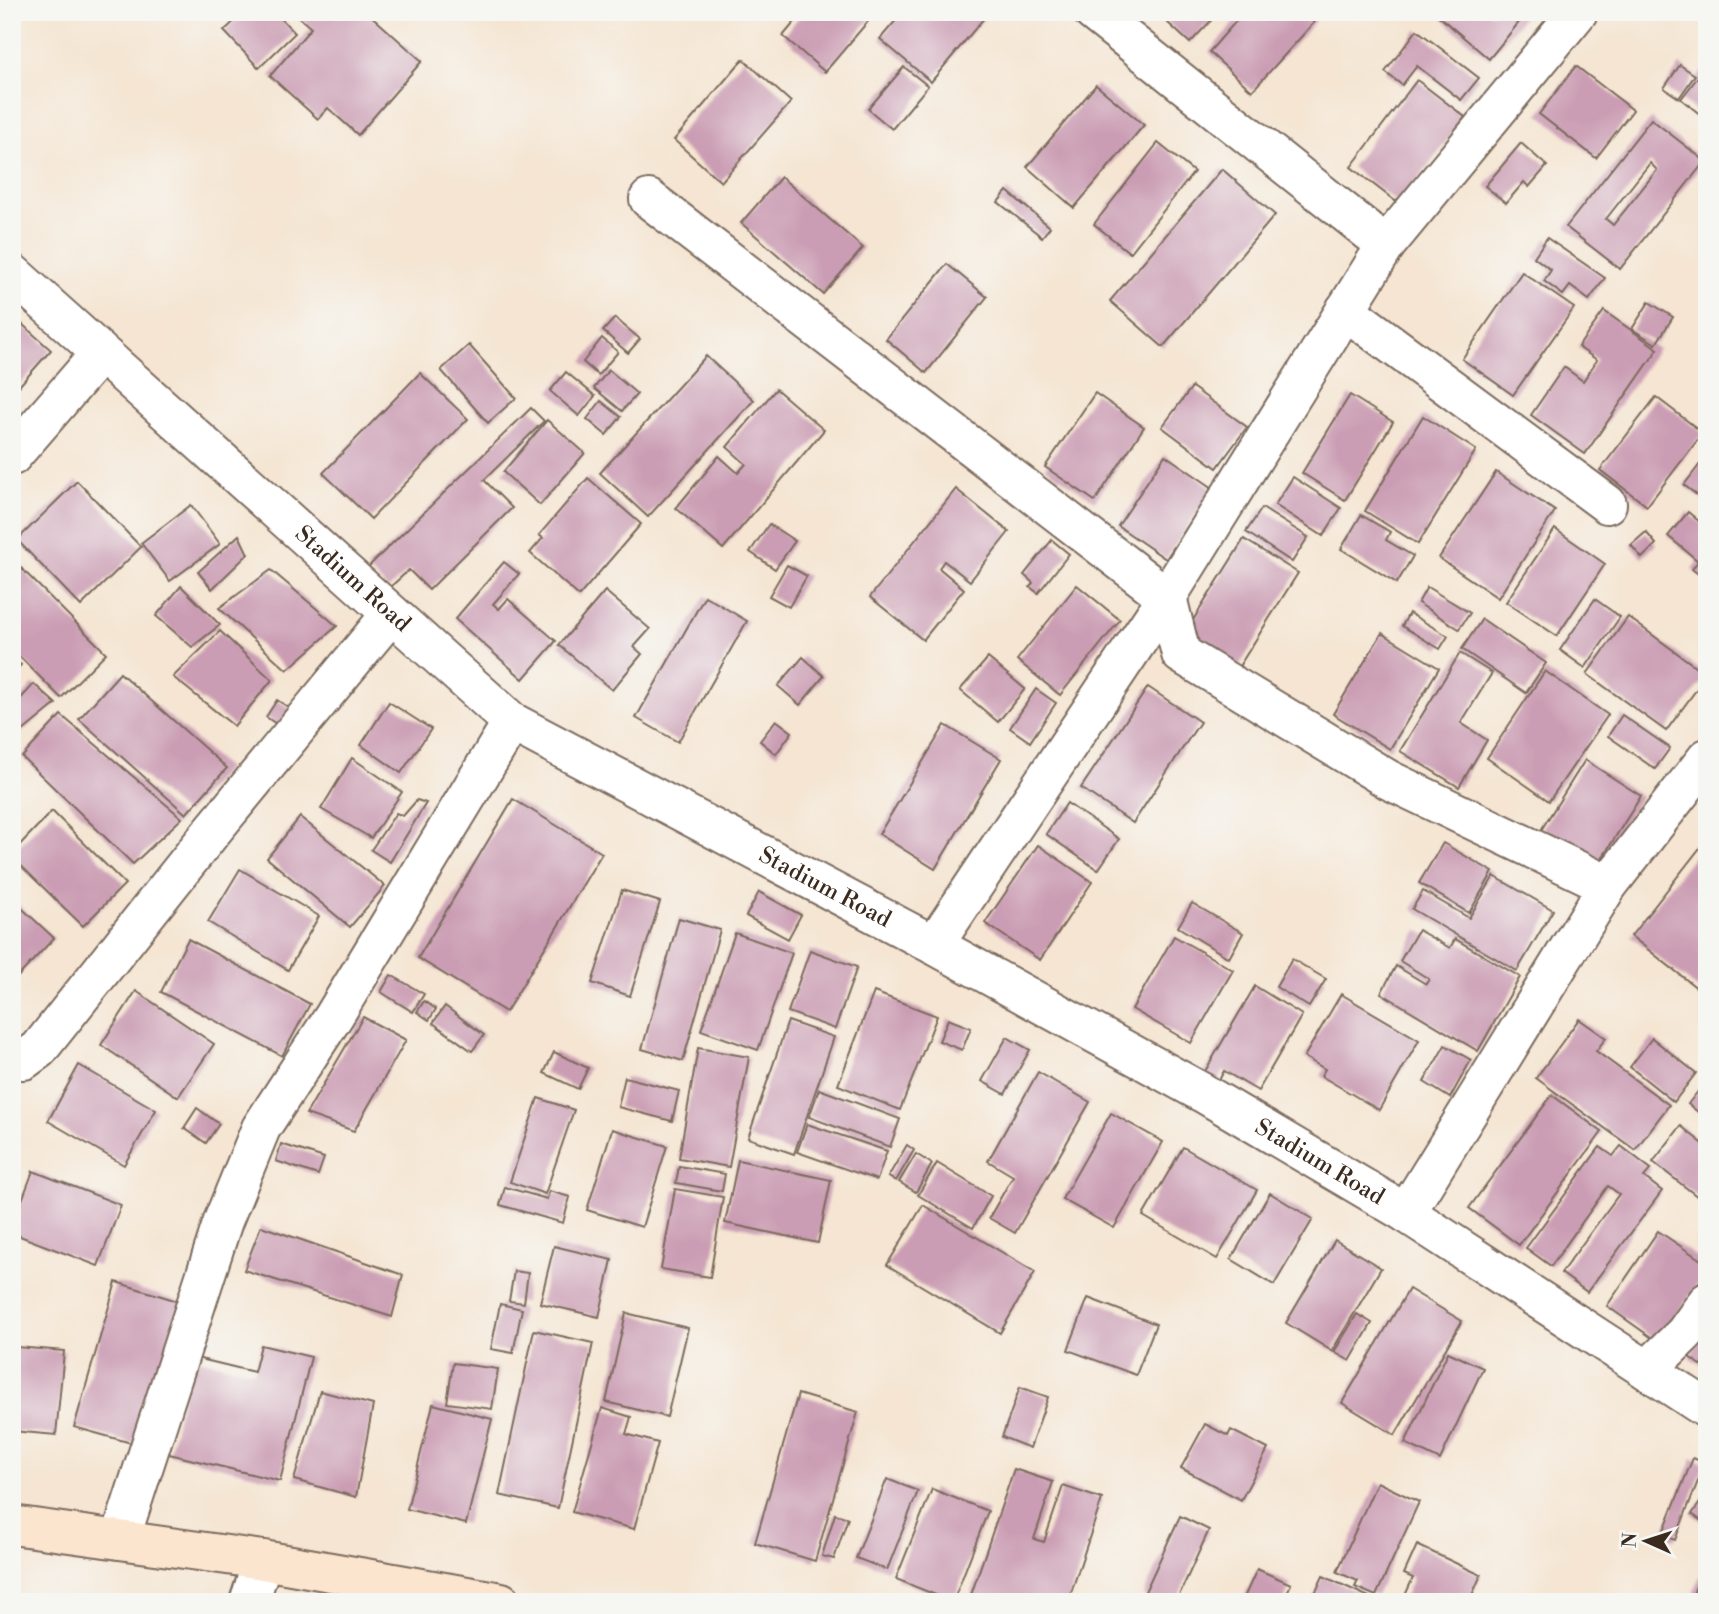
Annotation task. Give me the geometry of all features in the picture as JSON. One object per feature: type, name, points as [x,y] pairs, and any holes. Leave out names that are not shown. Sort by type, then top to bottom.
[{"type":"main road","points":[[12,1525],[263,1560],[501,1602]]},
{"type":"street","points":[[1093,12],[1386,244]]},
{"type":"street","points":[[934,945],[1167,597],[1386,244],[1578,12]]},
{"type":"street","points":[[649,199],[1167,597],[1181,654],[1389,780],[1608,885]]},
{"type":"street","name":"Stadium Road","points":[[12,273],[512,722],[934,945],[1203,1093],[1406,1213],[1707,1409]]},
{"type":"street","points":[[1345,310],[1607,504]]},
{"type":"street","points":[[12,457],[100,354]]},
{"type":"street","points":[[12,1060],[24,1060],[39,1049],[213,830],[391,614]]},
{"type":"street","points":[[121,1540],[223,1221],[261,1128],[334,1016],[512,722]]},
{"type":"street","points":[[1406,1213],[1608,885],[1707,758]]},
{"type":"street","points":[[1647,1370],[1685,1333],[1707,1302]]},
{"type":"street","points":[[249,1602],[263,1560]]},
{"type":"building","points":[[244,12],[275,12],[295,33],[259,68],[224,31]]},
{"type":"building","points":[[293,12],[367,12],[422,61],[358,135],[328,108],[318,119],[270,76],[311,28]]},
{"type":"building","points":[[803,12],[876,12],[825,72],[783,36]]},
{"type":"building","points":[[903,12],[989,12],[931,82],[880,39]]},
{"type":"building","points":[[1156,12],[1219,12],[1190,43]]},
{"type":"building","points":[[1244,12],[1316,12],[1320,16],[1252,91],[1209,52]]},
{"type":"building","points":[[1434,12],[1522,12],[1525,15],[1489,59]]},
{"type":"building","points":[[1417,30],[1479,78],[1461,100],[1417,66],[1402,85],[1385,72]]},
{"type":"building","points":[[743,59],[791,102],[721,182],[674,140]]},
{"type":"building","points":[[1680,65],[1695,75],[1679,98],[1664,88]]},
{"type":"building","points":[[1576,66],[1633,110],[1596,158],[1539,114]]},
{"type":"building","points":[[904,67],[928,86],[892,129],[868,109]]},
{"type":"building","points":[[1704,69],[1707,71],[1707,120],[1681,99]]},
{"type":"building","points":[[1417,80],[1465,117],[1399,204],[1351,167]]},
{"type":"building","points":[[1096,85],[1144,125],[1074,208],[1027,167]]},
{"type":"building","points":[[1651,119],[1705,161],[1620,269],[1566,227]],"holes":[[[1650,163],[1657,170],[1613,225],[1606,219]]]},
{"type":"building","points":[[1158,143],[1194,172],[1130,253],[1094,224]]},
{"type":"building","points":[[1521,143],[1547,166],[1529,187],[1524,182],[1506,203],[1485,186]]},
{"type":"building","points":[[1222,169],[1275,215],[1163,347],[1110,301]]},
{"type":"building","points":[[781,177],[863,248],[823,294],[741,223]]},
{"type":"building","points":[[1007,191],[1050,227],[1042,237],[998,202]]},
{"type":"building","points":[[1547,238],[1605,278],[1589,300],[1570,286],[1563,295],[1544,281],[1551,270],[1534,257]]},
{"type":"building","points":[[947,264],[987,297],[926,373],[886,339]]},
{"type":"building","points":[[1522,272],[1574,308],[1513,395],[1462,359]]},
{"type":"building","points":[[1649,302],[1673,317],[1656,344],[1632,329]]},
{"type":"building","points":[[1604,311],[1658,349],[1585,454],[1531,415],[1564,367],[1583,381],[1597,360],[1578,347]]},
{"type":"building","points":[[12,315],[51,350],[12,394]]},
{"type":"building","points":[[615,318],[640,339],[628,353],[603,331]]},
{"type":"building","points":[[602,338],[618,352],[598,375],[583,362]]},
{"type":"building","points":[[469,345],[516,398],[488,423],[441,370]]},
{"type":"building","points":[[706,356],[754,400],[648,517],[600,473]]},
{"type":"building","points":[[609,370],[637,394],[622,411],[594,388]]},
{"type":"building","points":[[566,372],[595,396],[579,416],[550,391]]},
{"type":"building","points":[[420,373],[468,419],[371,519],[323,473]]},
{"type":"building","points":[[1192,387],[1247,427],[1217,468],[1162,427]]},
{"type":"building","points":[[776,389],[824,430],[723,549],[676,508],[719,456],[738,473],[746,464],[727,447]]},
{"type":"building","points":[[1095,393],[1144,427],[1095,501],[1045,467]]},
{"type":"building","points":[[1350,395],[1393,422],[1345,500],[1302,473]]},
{"type":"building","points":[[1656,397],[1703,433],[1647,506],[1600,470]]},
{"type":"building","points":[[601,401],[621,417],[606,435],[587,419]]},
{"type":"building","points":[[531,408],[544,421],[484,480],[512,508],[429,590],[409,570],[388,589],[367,568]]},
{"type":"building","points":[[1423,416],[1476,450],[1418,544],[1365,511]]},
{"type":"building","points":[[547,420],[585,453],[540,505],[503,472]]},
{"type":"building","points":[[1165,455],[1213,488],[1166,559],[1118,526]]},
{"type":"building","points":[[1707,455],[1707,503],[1684,485]]},
{"type":"building","points":[[1496,472],[1555,511],[1498,598],[1439,558]]},
{"type":"building","points":[[1293,477],[1341,508],[1323,536],[1275,505]]},
{"type":"building","points":[[588,478],[641,524],[579,596],[530,553],[543,538],[539,535]]},
{"type":"building","points":[[77,481],[141,547],[81,606],[17,540]]},
{"type":"building","points":[[956,489],[1009,532],[970,581],[944,561],[939,568],[964,589],[923,640],[870,597]]},
{"type":"building","points":[[191,505],[220,544],[170,581],[141,543]]},
{"type":"building","points":[[1262,508],[1308,537],[1292,562],[1246,532]]},
{"type":"building","points":[[1688,512],[1707,528],[1707,581],[1692,569],[1698,561],[1668,536]]},
{"type":"building","points":[[1361,515],[1390,532],[1386,540],[1413,556],[1397,583],[1341,549]]},
{"type":"building","points":[[769,524],[795,541],[775,569],[750,552]]},
{"type":"building","points":[[1555,529],[1605,564],[1557,636],[1506,602]]},
{"type":"building","points":[[1646,532],[1656,544],[1642,558],[1631,545]]},
{"type":"building","points":[[239,535],[248,554],[212,589],[198,572]]},
{"type":"building","points":[[1244,539],[1298,573],[1236,671],[1183,636]]},
{"type":"building","points":[[1052,540],[1069,554],[1038,593],[1030,587],[1033,583],[1024,575]]},
{"type":"building","points":[[12,559],[106,653],[61,698],[12,649]]},
{"type":"building","points":[[504,562],[519,574],[493,604],[499,609],[508,599],[556,641],[523,679],[455,619]]},
{"type":"building","points":[[787,565],[807,576],[789,607],[769,596]]},
{"type":"building","points":[[271,570],[337,626],[287,670],[219,608]]},
{"type":"building","points":[[1077,585],[1120,620],[1060,695],[1017,660]]},
{"type":"building","points":[[181,586],[220,625],[192,647],[156,616]]},
{"type":"building","points":[[1427,587],[1470,613],[1459,629],[1418,603]]},
{"type":"building","points":[[605,591],[650,629],[634,647],[642,654],[612,690],[559,645]]},
{"type":"building","points":[[705,596],[747,621],[678,742],[636,718]]},
{"type":"building","points":[[1595,599],[1620,617],[1585,668],[1560,650]]},
{"type":"building","points":[[1409,613],[1448,636],[1440,649],[1402,626]]},
{"type":"building","points":[[1628,617],[1707,675],[1666,731],[1587,674]]},
{"type":"building","points":[[1482,619],[1546,663],[1526,693],[1462,649]]},
{"type":"building","points":[[220,631],[272,680],[234,726],[173,677]]},
{"type":"building","points":[[1382,633],[1439,668],[1390,749],[1333,714]]},
{"type":"building","points":[[1460,653],[1492,673],[1461,723],[1487,740],[1459,787],[1400,751]]},
{"type":"building","points":[[803,657],[824,676],[800,705],[778,686]]},
{"type":"building","points":[[12,658],[21,665],[12,675]]},
{"type":"building","points":[[988,658],[1025,689],[998,722],[960,690]]},
{"type":"building","points":[[1545,671],[1608,715],[1549,801],[1487,758]]},
{"type":"building","points":[[120,673],[227,768],[186,814],[79,719]]},
{"type":"building","points":[[34,684],[56,704],[12,740],[12,708]]},
{"type":"building","points":[[1148,687],[1200,722],[1133,823],[1081,788]]},
{"type":"building","points":[[1036,689],[1056,703],[1030,742],[1010,728]]},
{"type":"building","points":[[277,700],[299,714],[288,732],[266,717]]},
{"type":"building","points":[[389,702],[431,729],[401,773],[361,745]]},
{"type":"building","points":[[61,715],[182,818],[133,864],[22,757]]},
{"type":"building","points":[[1622,715],[1670,748],[1655,769],[1608,736]]},
{"type":"building","points":[[776,720],[792,732],[776,754],[760,741]]},
{"type":"building","points":[[945,725],[1001,759],[935,869],[879,834]]},
{"type":"building","points":[[352,758],[402,792],[371,838],[321,809]]},
{"type":"building","points":[[1585,760],[1641,796],[1594,871],[1538,835]]},
{"type":"building","points":[[513,799],[602,853],[506,1012],[418,958]]},
{"type":"building","points":[[417,800],[426,803],[390,862],[371,850],[396,813],[403,816]]},
{"type":"building","points":[[1067,803],[1119,839],[1098,870],[1046,834]]},
{"type":"building","points":[[52,811],[125,884],[83,926],[12,857],[12,853]]},
{"type":"building","points":[[300,817],[385,886],[350,927],[267,858]]},
{"type":"building","points":[[1707,839],[1707,986],[1702,992],[1631,936]]},
{"type":"building","points":[[1443,843],[1493,872],[1469,913],[1419,883]]},
{"type":"building","points":[[1038,845],[1092,882],[1040,960],[985,923]]},
{"type":"building","points":[[240,869],[319,916],[288,970],[208,922]]},
{"type":"building","points":[[1494,876],[1553,910],[1517,971],[1412,909],[1423,891],[1469,918]]},
{"type":"building","points":[[622,890],[660,902],[630,996],[592,983]]},
{"type":"building","points":[[759,892],[801,915],[788,939],[746,916]]},
{"type":"building","points":[[12,899],[54,938],[12,983]]},
{"type":"building","points":[[1192,903],[1243,933],[1229,958],[1178,927]]},
{"type":"building","points":[[679,918],[720,930],[683,1061],[642,1049]]},
{"type":"building","points":[[1418,930],[1450,948],[1455,939],[1520,977],[1478,1051],[1381,993],[1396,966],[1426,984],[1429,979],[1400,961]]},
{"type":"building","points":[[735,933],[792,953],[758,1050],[701,1030]]},
{"type":"building","points":[[1174,936],[1233,970],[1191,1043],[1132,1009]]},
{"type":"building","points":[[188,939],[310,1004],[282,1056],[161,992]]},
{"type":"building","points":[[810,950],[857,967],[835,1029],[788,1012]]},
{"type":"building","points":[[1292,959],[1326,979],[1309,1007],[1276,987]]},
{"type":"building","points":[[391,975],[424,994],[413,1012],[381,992]]},
{"type":"building","points":[[1255,986],[1302,1015],[1258,1091],[1224,1071],[1218,1082],[1204,1073]]},
{"type":"building","points":[[136,991],[214,1044],[178,1097],[101,1045]]},
{"type":"building","points":[[874,992],[937,1016],[900,1110],[838,1085]]},
{"type":"building","points":[[1341,994],[1419,1040],[1379,1110],[1321,1076],[1325,1069],[1304,1057]]},
{"type":"building","points":[[424,1001],[436,1009],[429,1020],[417,1012]]},
{"type":"building","points":[[445,1006],[484,1035],[472,1051],[433,1023]]},
{"type":"building","points":[[363,1017],[406,1040],[354,1131],[306,1114]]},
{"type":"building","points":[[948,1019],[971,1028],[962,1050],[939,1041]]},
{"type":"building","points":[[1579,1019],[1606,1038],[1596,1051],[1669,1105],[1635,1150],[1536,1078]]},
{"type":"building","points":[[788,1021],[834,1037],[794,1154],[748,1138]]},
{"type":"building","points":[[1007,1037],[1030,1050],[1005,1094],[982,1081]]},
{"type":"building","points":[[1652,1038],[1696,1073],[1674,1102],[1630,1067]]},
{"type":"building","points":[[1445,1045],[1471,1060],[1450,1098],[1424,1082]]},
{"type":"building","points":[[698,1048],[749,1057],[729,1167],[679,1158]]},
{"type":"building","points":[[554,1052],[588,1068],[578,1089],[544,1073]]},
{"type":"building","points":[[79,1065],[156,1110],[124,1165],[48,1121]]},
{"type":"building","points":[[1038,1072],[1090,1102],[1015,1233],[989,1218],[1013,1176],[988,1161]]},
{"type":"building","points":[[625,1077],[679,1091],[672,1121],[618,1107]]},
{"type":"building","points":[[1707,1080],[1707,1119],[1688,1104]]},
{"type":"building","points":[[819,1089],[900,1119],[890,1147],[809,1117]]},
{"type":"building","points":[[1552,1095],[1602,1132],[1519,1245],[1469,1208]]},
{"type":"building","points":[[538,1098],[574,1110],[545,1194],[510,1182]]},
{"type":"building","points":[[197,1108],[219,1124],[206,1143],[184,1128]]},
{"type":"building","points":[[1111,1113],[1163,1142],[1114,1228],[1062,1199]]},
{"type":"building","points":[[807,1124],[887,1151],[877,1180],[797,1152]]},
{"type":"building","points":[[1681,1126],[1707,1147],[1707,1204],[1653,1162]]},
{"type":"building","points":[[612,1129],[667,1146],[642,1227],[587,1210]]},
{"type":"building","points":[[281,1144],[324,1158],[318,1175],[276,1161]]},
{"type":"building","points":[[907,1145],[914,1150],[896,1181],[888,1177]]},
{"type":"building","points":[[1621,1146],[1651,1169],[1644,1177],[1662,1191],[1587,1292],[1561,1273],[1619,1194],[1608,1186],[1551,1266],[1526,1248],[1600,1147],[1613,1156]]},
{"type":"building","points":[[1183,1147],[1257,1190],[1217,1259],[1143,1216]]},
{"type":"building","points":[[916,1154],[932,1164],[916,1192],[899,1182]]},
{"type":"building","points":[[738,1160],[831,1180],[818,1243],[725,1223]]},
{"type":"building","points":[[937,1163],[991,1196],[973,1228],[918,1195]]},
{"type":"building","points":[[679,1166],[725,1174],[722,1191],[676,1183]]},
{"type":"building","points":[[33,1171],[121,1205],[98,1266],[12,1233]]},
{"type":"building","points":[[505,1187],[547,1199],[549,1191],[570,1197],[563,1223],[500,1205]]},
{"type":"building","points":[[675,1189],[723,1197],[710,1277],[661,1269]]},
{"type":"building","points":[[1270,1193],[1313,1219],[1274,1285],[1231,1259]]},
{"type":"building","points":[[923,1205],[1035,1272],[1000,1333],[887,1265]]},
{"type":"building","points":[[261,1226],[403,1275],[392,1317],[244,1270]]},
{"type":"building","points":[[1658,1231],[1707,1264],[1707,1271],[1658,1342],[1607,1306]]},
{"type":"building","points":[[1335,1240],[1381,1268],[1332,1351],[1286,1323]]},
{"type":"building","points":[[554,1246],[612,1260],[599,1317],[540,1303]]},
{"type":"building","points":[[514,1271],[528,1273],[524,1303],[509,1301]]},
{"type":"building","points":[[116,1282],[184,1303],[142,1446],[74,1427]]},
{"type":"building","points":[[1409,1289],[1462,1321],[1395,1435],[1342,1403]]},
{"type":"building","points":[[1088,1298],[1156,1324],[1136,1375],[1068,1350]]},
{"type":"building","points":[[500,1304],[522,1309],[513,1353],[491,1349]]},
{"type":"building","points":[[626,1313],[688,1328],[667,1417],[606,1402]]},
{"type":"building","points":[[1357,1314],[1372,1323],[1350,1361],[1334,1352]]},
{"type":"building","points":[[534,1330],[593,1343],[558,1508],[499,1495]]},
{"type":"building","points":[[1707,1331],[1707,1369],[1689,1357]]},
{"type":"building","points":[[261,1345],[311,1357],[280,1481],[169,1454],[192,1357],[254,1372]]},
{"type":"building","points":[[16,1347],[64,1351],[56,1435],[12,1431]]},
{"type":"building","points":[[1448,1352],[1483,1368],[1440,1460],[1405,1443]]},
{"type":"building","points":[[453,1363],[498,1369],[492,1409],[447,1403]]},
{"type":"building","points":[[1020,1387],[1048,1397],[1030,1448],[1002,1437]]},
{"type":"building","points":[[320,1391],[373,1405],[356,1497],[294,1480]]},
{"type":"building","points":[[798,1394],[858,1412],[815,1561],[755,1543]]},
{"type":"building","points":[[433,1404],[492,1419],[466,1524],[407,1509]]},
{"type":"building","points":[[602,1408],[631,1417],[626,1434],[658,1443],[634,1529],[572,1512]]},
{"type":"building","points":[[1205,1424],[1228,1436],[1231,1430],[1268,1449],[1241,1500],[1181,1468]]},
{"type":"building","points":[[1693,1458],[1705,1463],[1675,1540],[1662,1535]]},
{"type":"building","points":[[1014,1469],[1053,1482],[1034,1539],[1044,1542],[1063,1486],[1102,1499],[1068,1602],[981,1602],[970,1598]]},
{"type":"building","points":[[887,1479],[918,1491],[887,1570],[856,1558]]},
{"type":"building","points":[[1377,1482],[1419,1502],[1376,1596],[1355,1587],[1358,1581],[1337,1572]]},
{"type":"building","points":[[932,1489],[988,1511],[953,1602],[896,1579]]},
{"type":"building","points":[[1707,1493],[1707,1525],[1692,1514]]},
{"type":"building","points":[[835,1514],[848,1518],[834,1559],[822,1556]]},
{"type":"building","points":[[1180,1516],[1209,1530],[1176,1602],[1155,1602],[1143,1596]]},
{"type":"building","points":[[1417,1545],[1481,1575],[1469,1602],[1402,1602],[1413,1578],[1404,1574]]},
{"type":"building","points":[[1703,1568],[1707,1569],[1707,1602],[1690,1602]]},
{"type":"building","points":[[1257,1569],[1291,1584],[1283,1602],[1242,1602]]},
{"type":"building","points":[[1323,1576],[1380,1602],[1311,1602]]}]
